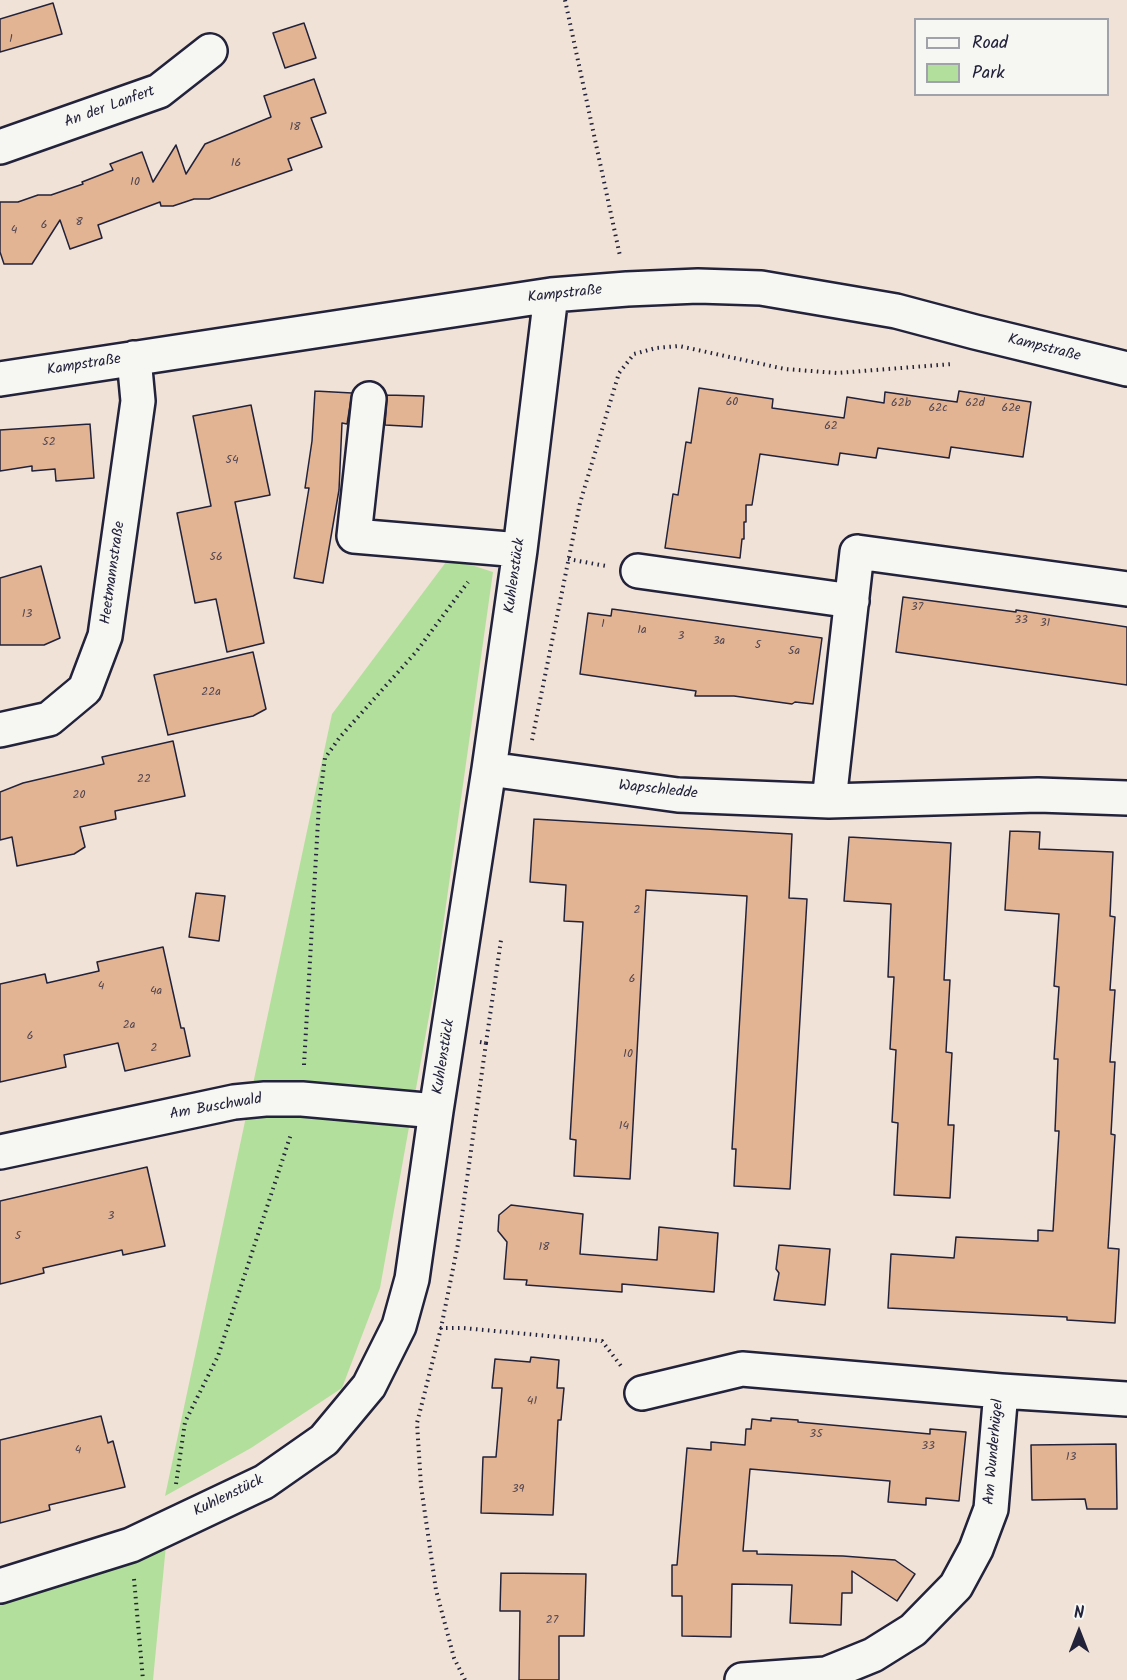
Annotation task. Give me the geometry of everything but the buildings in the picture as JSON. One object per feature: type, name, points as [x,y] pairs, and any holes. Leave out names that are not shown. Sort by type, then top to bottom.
[{"type":"street","name":"An der Lanfert","points":[[0,147],[159,91],[210,51]]},
{"type":"street","name":"Kampstraße","points":[[0,379],[551,296],[627,289],[698,286],[761,288],[824,297],[896,311],[1127,369]]},
{"type":"street","name":"Kuhlenstück","points":[[0,1586],[131,1545],[264,1482],[324,1440],[369,1386],[399,1326],[412,1279],[489,769],[520,550],[551,296]]},
{"type":"street","name":"Heetmannstraße","points":[[0,730],[49,718],[85,689],[105,636],[138,401],[134,358]]},
{"type":"street","points":[[369,399],[354,536],[520,550]]},
{"type":"street","points":[[829,801],[857,552],[1127,589]]},
{"type":"street","points":[[638,571],[852,601]]},
{"type":"street","name":"Wapschledde","points":[[489,769],[678,795],[829,801],[1038,795],[1127,798]]},
{"type":"street","name":"Am Buschwald","points":[[0,1152],[234,1102],[265,1099],[302,1099],[436,1111]]},
{"type":"street","name":"Am Wunderhügel","points":[[642,1393],[742,1369],[1127,1400]]},
{"type":"street","name":"Am Wunderhügel","points":[[742,1680],[826,1674],[873,1655],[913,1630],[956,1586],[976,1549],[991,1509],[1001,1391]]},
{"type":"path","points":[[565,0],[627,289]]},
{"type":"path","points":[[174,1524],[177,1468],[185,1422],[218,1356],[302,1099],[319,804],[325,758],[340,737],[416,652],[470,579]]},
{"type":"path","points":[[465,1680],[454,1658],[436,1590],[421,1486],[417,1423],[441,1328],[458,1244],[486,1043]]},
{"type":"path","points":[[441,1328],[602,1341],[642,1393]]},
{"type":"path","points":[[131,1545],[143,1680]]},
{"type":"green space","points":[[449,558],[493,572],[435,983],[380,1288],[342,1388],[251,1448],[165,1496],[332,714]]},
{"type":"green space","points":[[166,1545],[153,1680],[0,1680],[0,1603]]}]
